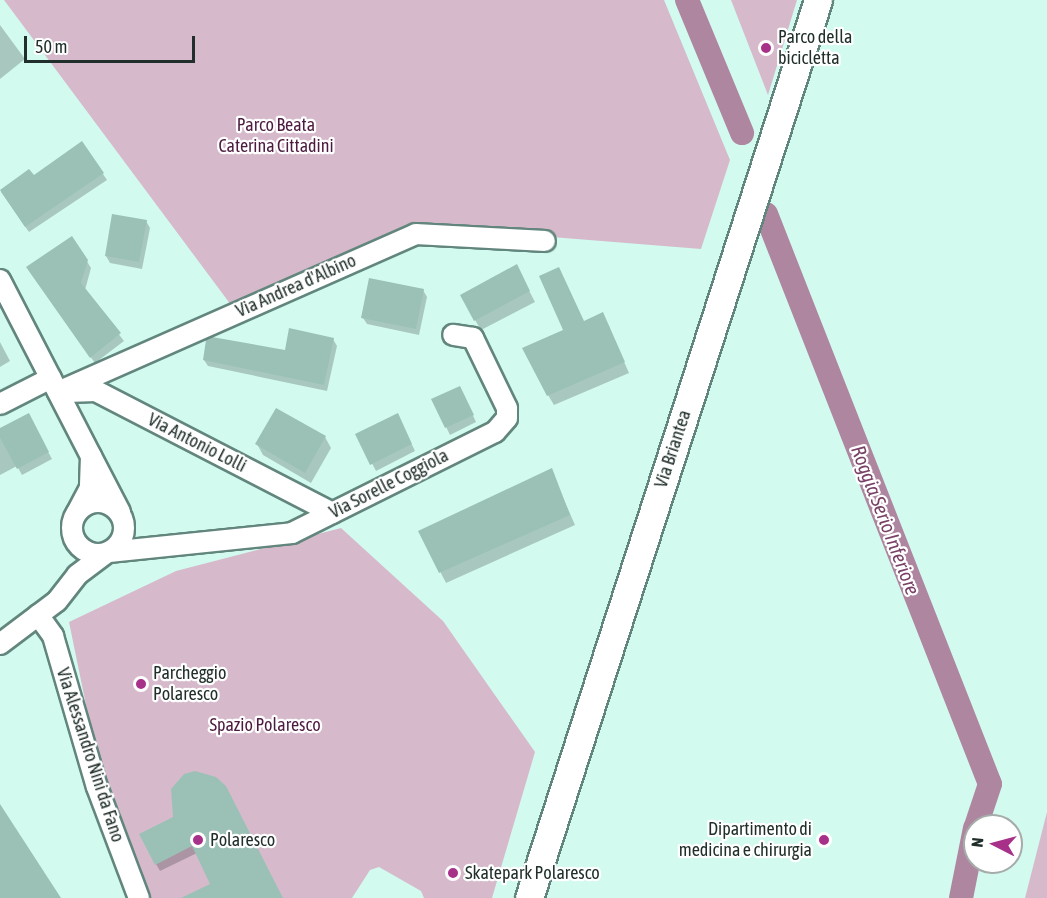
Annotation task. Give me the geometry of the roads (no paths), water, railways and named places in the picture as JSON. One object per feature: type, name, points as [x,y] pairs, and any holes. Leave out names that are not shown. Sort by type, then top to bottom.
[{"type":"main road","name":"Via Briantea","points":[[529,898],[818,0]]},
{"type":"street","name":"Via Andrea d'Albino","points":[[0,404],[54,385],[416,234],[545,241]]},
{"type":"street","points":[[0,280],[123,518],[135,537],[157,550]]},
{"type":"street","name":"Via Sorelle Coggiola","points":[[107,553],[141,548],[157,550],[292,533],[502,425],[507,408],[473,338],[453,335]]},
{"type":"street","name":"Via Antonio Lolli","points":[[54,385],[96,391],[332,513]]},
{"type":"street","points":[[63,593],[75,564],[72,532],[77,512],[90,488],[91,456]]},
{"type":"street","points":[[0,644],[39,615],[63,593],[77,575],[107,553],[123,537],[123,518],[111,505],[97,502],[77,512]]},
{"type":"street","points":[[72,532],[86,552],[107,553]]},
{"type":"street","name":"Via Alessandro Nini da Fano","points":[[39,615],[53,636],[97,787],[139,898]]},
{"type":"waterway","name":"Roggia Serio Inferiore","points":[[687,0],[742,133]]},
{"type":"waterway","name":"Roggia Serio Inferiore","points":[[766,214],[990,784],[980,814]]},
{"type":"waterway","name":"Roggia Serio Inferiore","points":[[961,898],[966,874]]},
{"type":"place","name":"Parco della bicicletta","points":[[766,48]]},
{"type":"place","name":"Parcheggio Polaresco","points":[[141,684]]},
{"type":"place","name":"Polaresco","points":[[198,840]]},
{"type":"place","name":"Dipartimento di medicina e chirurgia","points":[[824,840]]},
{"type":"place","name":"Skatepark Polaresco","points":[[453,873]]},
{"type":"park label","name":"Parco Beata Caterina Cittadini","points":[[276,136]]},
{"type":"park label","name":"Spazio Polaresco","points":[[265,725]]}]
